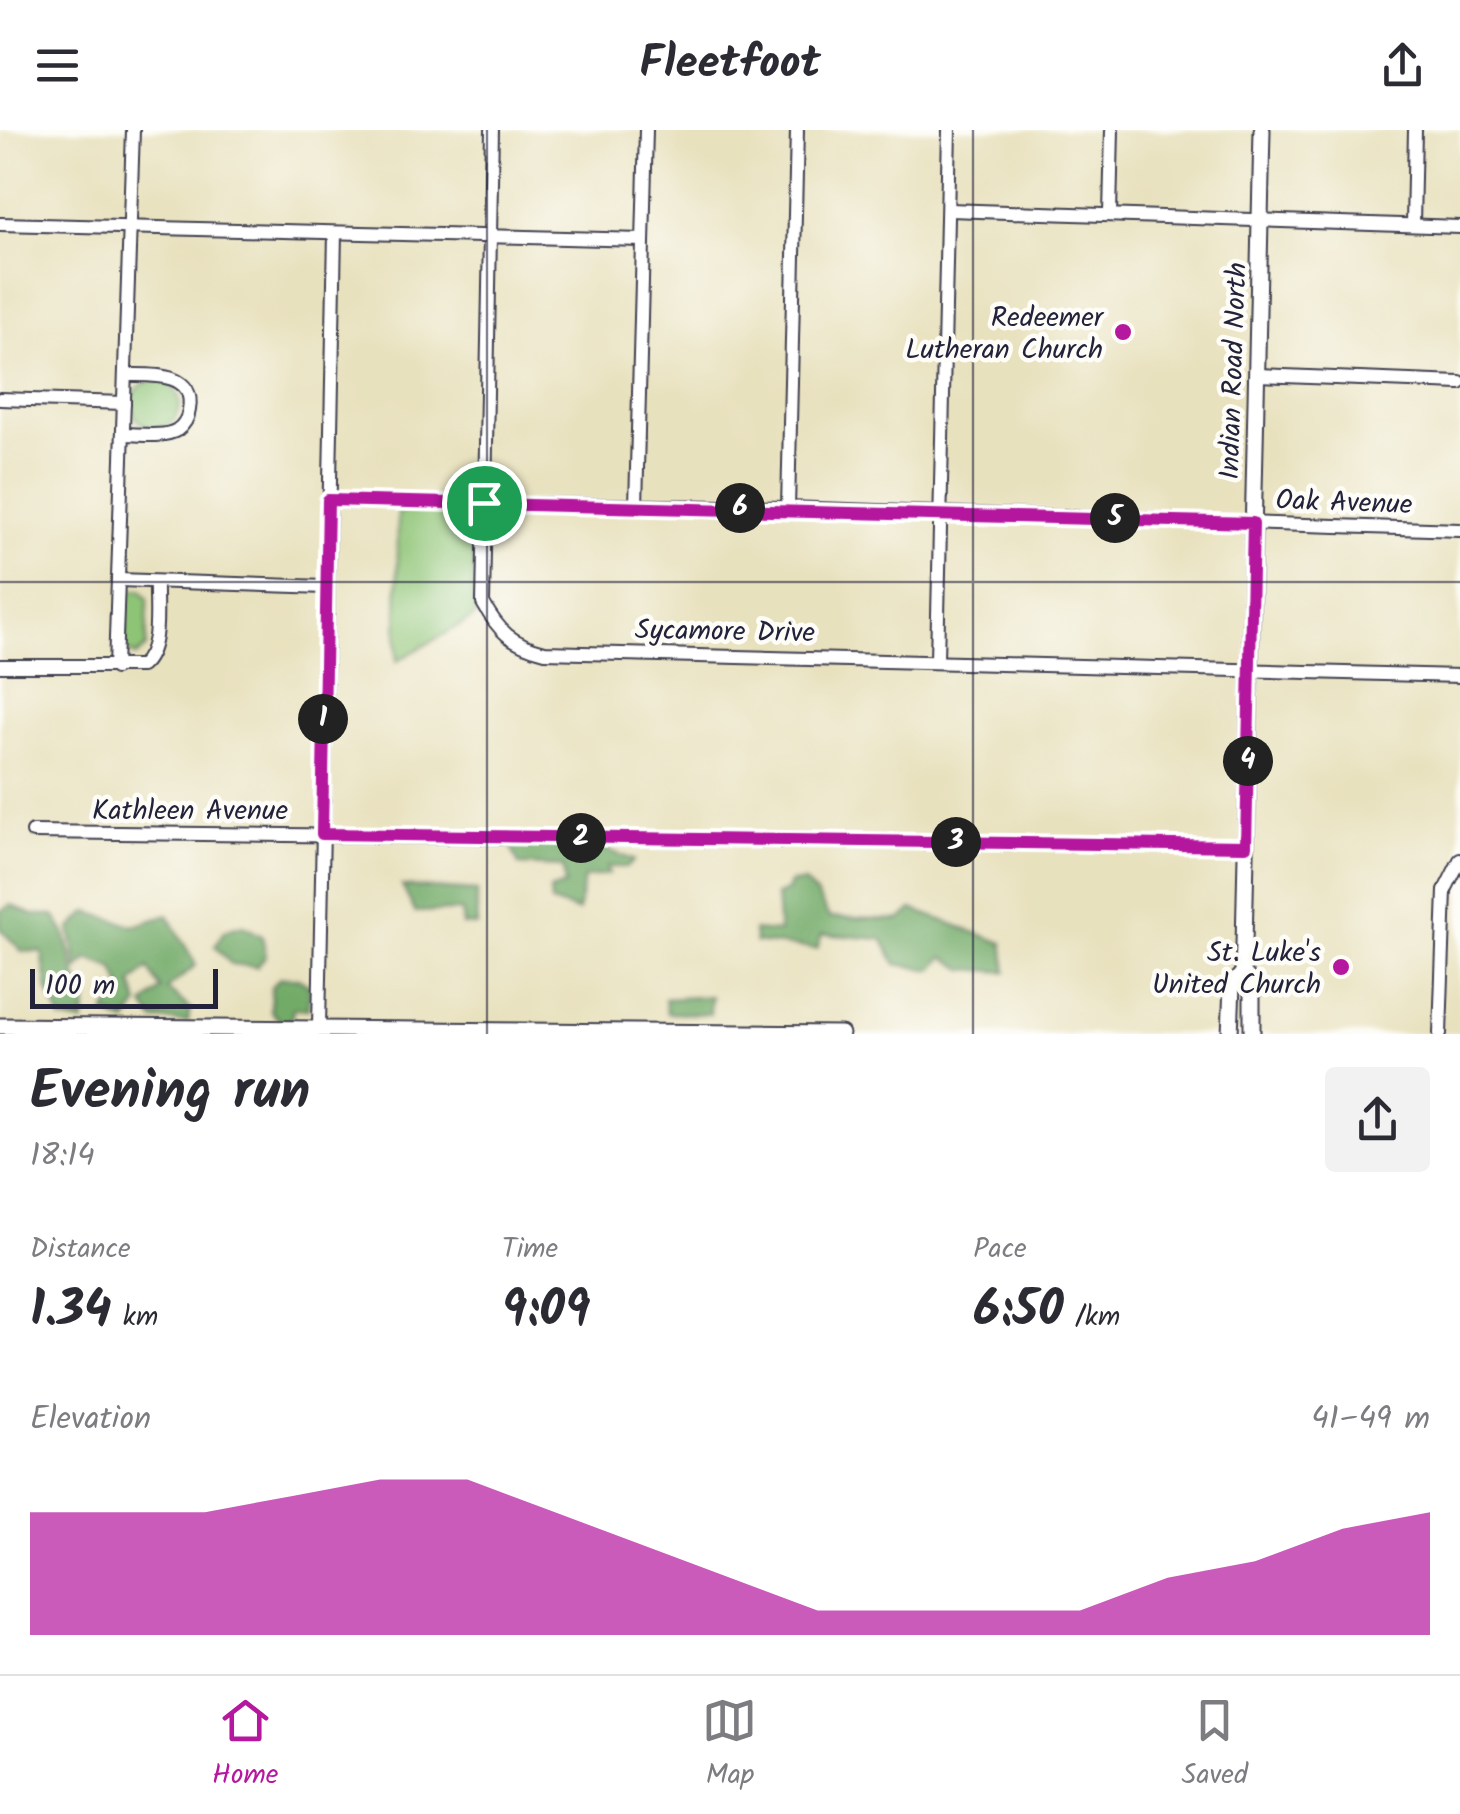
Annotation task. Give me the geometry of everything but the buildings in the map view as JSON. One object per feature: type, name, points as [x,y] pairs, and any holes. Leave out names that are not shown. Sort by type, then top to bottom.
[{"type":"main road","name":"Indian Road North","points":[[1252,1034],[1252,982],[1244,973],[1262,130]]},
{"type":"main road","name":"Indian Road North","points":[[1230,1034],[1232,985],[1244,973]]},
{"type":"main road","points":[[0,1026],[841,1034]]},
{"type":"street","points":[[115,668],[132,130]]},
{"type":"street","name":"Sycamore Drive","points":[[492,130],[483,602],[498,629],[519,645],[545,652],[1460,676]]},
{"type":"street","points":[[636,506],[646,130]]},
{"type":"street","points":[[788,508],[798,130]]},
{"type":"street","points":[[937,660],[949,130]]},
{"type":"street","points":[[1110,214],[1112,130]]},
{"type":"street","points":[[1413,224],[1416,130]]},
{"type":"street","points":[[949,210],[1460,227]]},
{"type":"street","points":[[0,224],[643,240]]},
{"type":"street","points":[[319,1027],[336,233]]},
{"type":"street","points":[[1257,375],[1460,383]]},
{"type":"street","points":[[123,434],[176,431],[184,424],[190,402],[184,386],[172,378],[126,376]]},
{"type":"street","points":[[0,400],[124,403]]},
{"type":"street","name":"Oak Avenue","points":[[328,500],[788,508],[1460,530]]},
{"type":"street","points":[[118,580],[326,586]]},
{"type":"street","points":[[0,666],[130,668],[148,660],[154,641],[156,582]]},
{"type":"street","name":"Kathleen Avenue","points":[[33,832],[1246,846]]},
{"type":"street","points":[[1440,1034],[1445,890],[1460,860]]},
{"type":"green space","points":[[156,380],[173,387],[180,404],[173,421],[156,428],[139,421],[132,404],[139,387]]},
{"type":"green space","points":[[398,512],[448,512],[473,523],[473,599],[478,615],[397,661]]},
{"type":"green space","points":[[141,590],[148,599],[146,647],[136,656],[124,648],[125,598],[129,591]]},
{"type":"green space","points":[[508,840],[600,847],[634,860],[628,867],[607,867],[609,874],[584,878],[578,911],[551,902],[550,890],[565,885],[563,867],[519,865]]},
{"type":"green space","points":[[804,882],[817,895],[829,917],[900,920],[912,909],[1003,943],[1007,972],[964,969],[944,957],[932,970],[896,964],[882,939],[822,934],[817,949],[755,942],[754,930],[779,932],[776,895],[787,891],[790,883]]},
{"type":"green space","points":[[402,886],[477,891],[477,926],[463,925],[461,911],[415,912]]},
{"type":"green space","points":[[11,905],[33,915],[54,915],[65,933],[80,990],[89,995],[83,1023],[61,1019],[48,991],[42,952],[22,951],[0,929],[0,911]]},
{"type":"green space","points":[[88,912],[134,926],[168,915],[196,965],[167,989],[190,1008],[188,1022],[154,1020],[144,1005],[161,989],[148,968],[132,983],[139,1004],[126,1023],[105,1013],[122,987],[113,968],[87,959],[78,970],[70,929]]},
{"type":"green space","points":[[242,925],[262,936],[266,955],[257,967],[231,964],[215,946],[224,931]]},
{"type":"green space","points":[[280,978],[299,978],[310,986],[308,1009],[293,1009],[292,1020],[282,1022],[271,1012],[271,987]]},
{"type":"green space","points":[[711,996],[710,1014],[667,1013],[665,999]]},
{"type":"place","name":"Redeemer Lutheran Church","points":[[1123,332]]},
{"type":"place","name":"St. Luke's United Church","points":[[1341,967]]},
{"type":"route","points":[[328,500],[484,503],[1253,523],[1246,846],[322,834],[328,500]]}]
